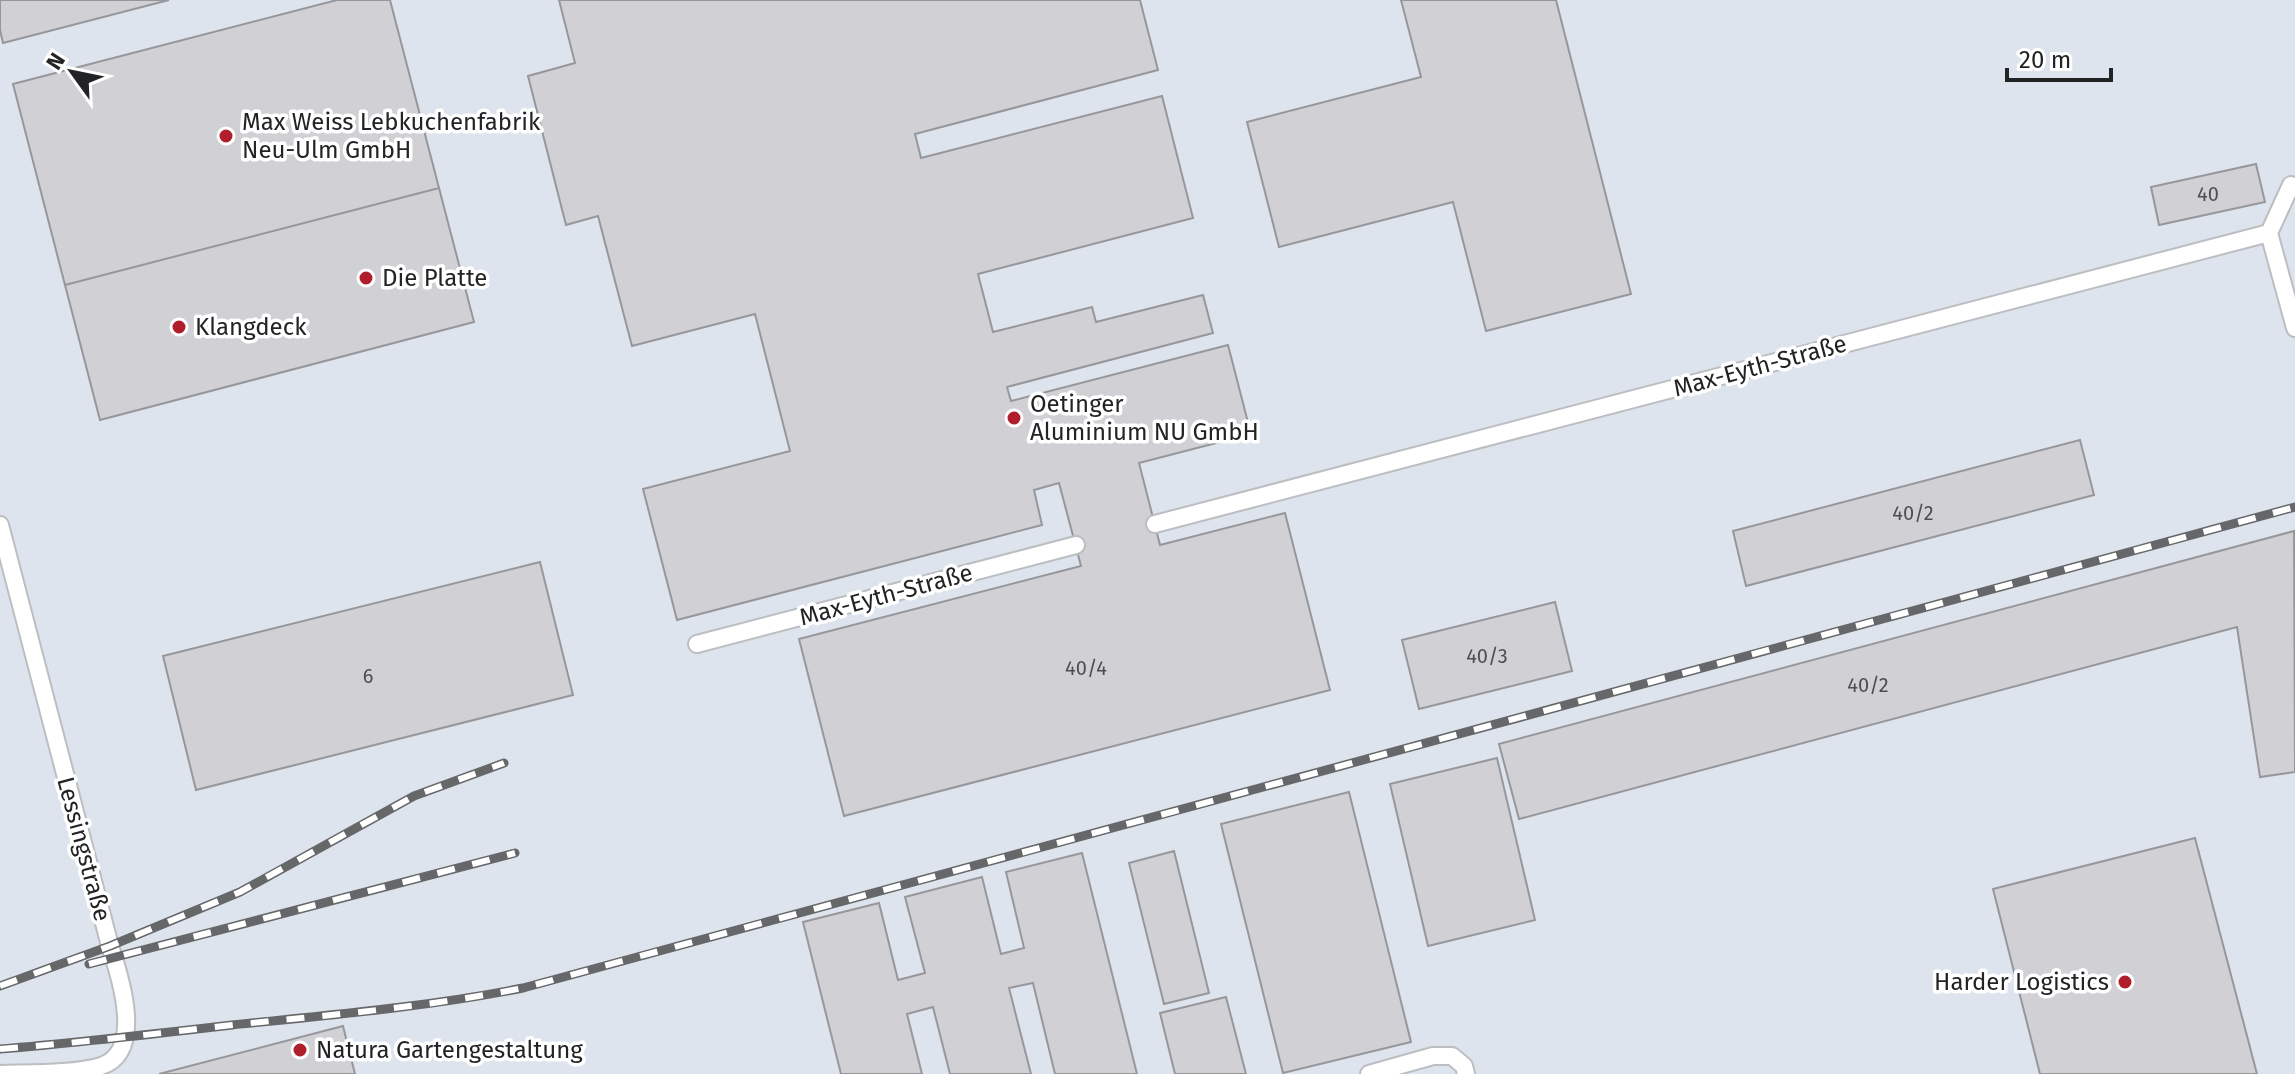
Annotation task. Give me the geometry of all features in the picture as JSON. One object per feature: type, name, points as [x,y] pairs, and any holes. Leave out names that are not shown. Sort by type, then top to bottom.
[{"type":"lane","points":[[2291,185],[2269,233],[2295,328]]},
{"type":"lane","name":"Max-Eyth-Straße","points":[[1155,524],[2269,233]]},
{"type":"lane","name":"Lessingstraße","points":[[0,525],[123,988],[125,1039],[116,1055],[103,1065],[0,1074]]},
{"type":"lane","name":"Max-Eyth-Straße","points":[[697,644],[1076,545]]},
{"type":"lane","points":[[1369,1074],[1433,1056],[1452,1056],[1464,1066],[1466,1074]]},
{"type":"shaded area","points":[[0,0],[2295,0],[2295,1074],[0,1074]]},
{"type":"building","points":[[0,0],[169,0],[3,43]]},
{"type":"building","name":"Max Weiss Lebkuchenfabrik Neu-Ulm GmbH","points":[[337,0],[390,0],[439,188],[65,285],[13,84]]},
{"type":"building","name":"Oetinger Aluminium NU GmbH","points":[[559,0],[1140,0],[1158,70],[915,134],[921,158],[1162,96],[1193,218],[978,274],[993,332],[1092,307],[1096,322],[1203,295],[1213,333],[1007,387],[1011,401],[1228,345],[1251,434],[1139,463],[1160,545],[1285,513],[1330,690],[844,816],[799,639],[1081,566],[1059,483],[1034,490],[1042,525],[677,620],[643,489],[790,451],[755,314],[632,346],[598,216],[566,225],[528,76],[575,63]]},
{"type":"building","points":[[1401,0],[1556,0],[1631,294],[1486,331],[1453,202],[1279,247],[1247,122],[1421,77]]},
{"type":"building","points":[[2256,164],[2265,202],[2159,225],[2151,187]]},
{"type":"building","points":[[439,188],[474,322],[100,420],[65,285]]},
{"type":"building","points":[[2080,440],[2094,495],[1746,586],[1733,531]]},
{"type":"building","points":[[2294,531],[2295,772],[2260,777],[2237,627],[1519,819],[1499,744]]},
{"type":"building","points":[[540,562],[573,695],[196,790],[163,656]]},
{"type":"building","points":[[1555,602],[1572,671],[1419,709],[1402,640]]},
{"type":"building","points":[[1497,758],[1535,920],[1428,946],[1390,784]]},
{"type":"building","points":[[1349,792],[1411,1042],[1283,1073],[1221,824]]},
{"type":"building","name":"Harder Logistics","points":[[2195,838],[2257,1074],[2040,1074],[1993,889]]},
{"type":"building","points":[[1174,851],[1209,993],[1164,1004],[1129,863]]},
{"type":"building","points":[[1082,853],[1137,1074],[1055,1074],[1033,983],[1009,988],[1031,1074],[950,1074],[933,1007],[907,1014],[922,1074],[841,1074],[803,922],[879,903],[898,980],[925,973],[905,897],[982,877],[1001,954],[1024,948],[1006,872]]},
{"type":"building","points":[[1226,997],[1246,1074],[1175,1074],[1160,1013]]},
{"type":"building","name":"Natura Gartengestaltung","points":[[343,1026],[355,1074],[159,1074]]},
{"type":"railway","points":[[0,1049],[378,1010],[523,988],[2295,507]]},
{"type":"railway","points":[[0,986],[110,946],[240,892],[414,796],[504,763]]},
{"type":"railway","points":[[89,964],[515,853]]},
{"type":"place","name":"Max Weiss Lebkuchenfabrik Neu-Ulm GmbH","points":[[226,136]]},
{"type":"place","name":"Die Platte","points":[[366,278]]},
{"type":"place","name":"Klangdeck","points":[[179,327]]},
{"type":"place","name":"Oetinger Aluminium NU GmbH","points":[[1014,418]]},
{"type":"place","name":"Harder Logistics","points":[[2125,982]]},
{"type":"place","name":"Natura Gartengestaltung","points":[[300,1050]]}]
